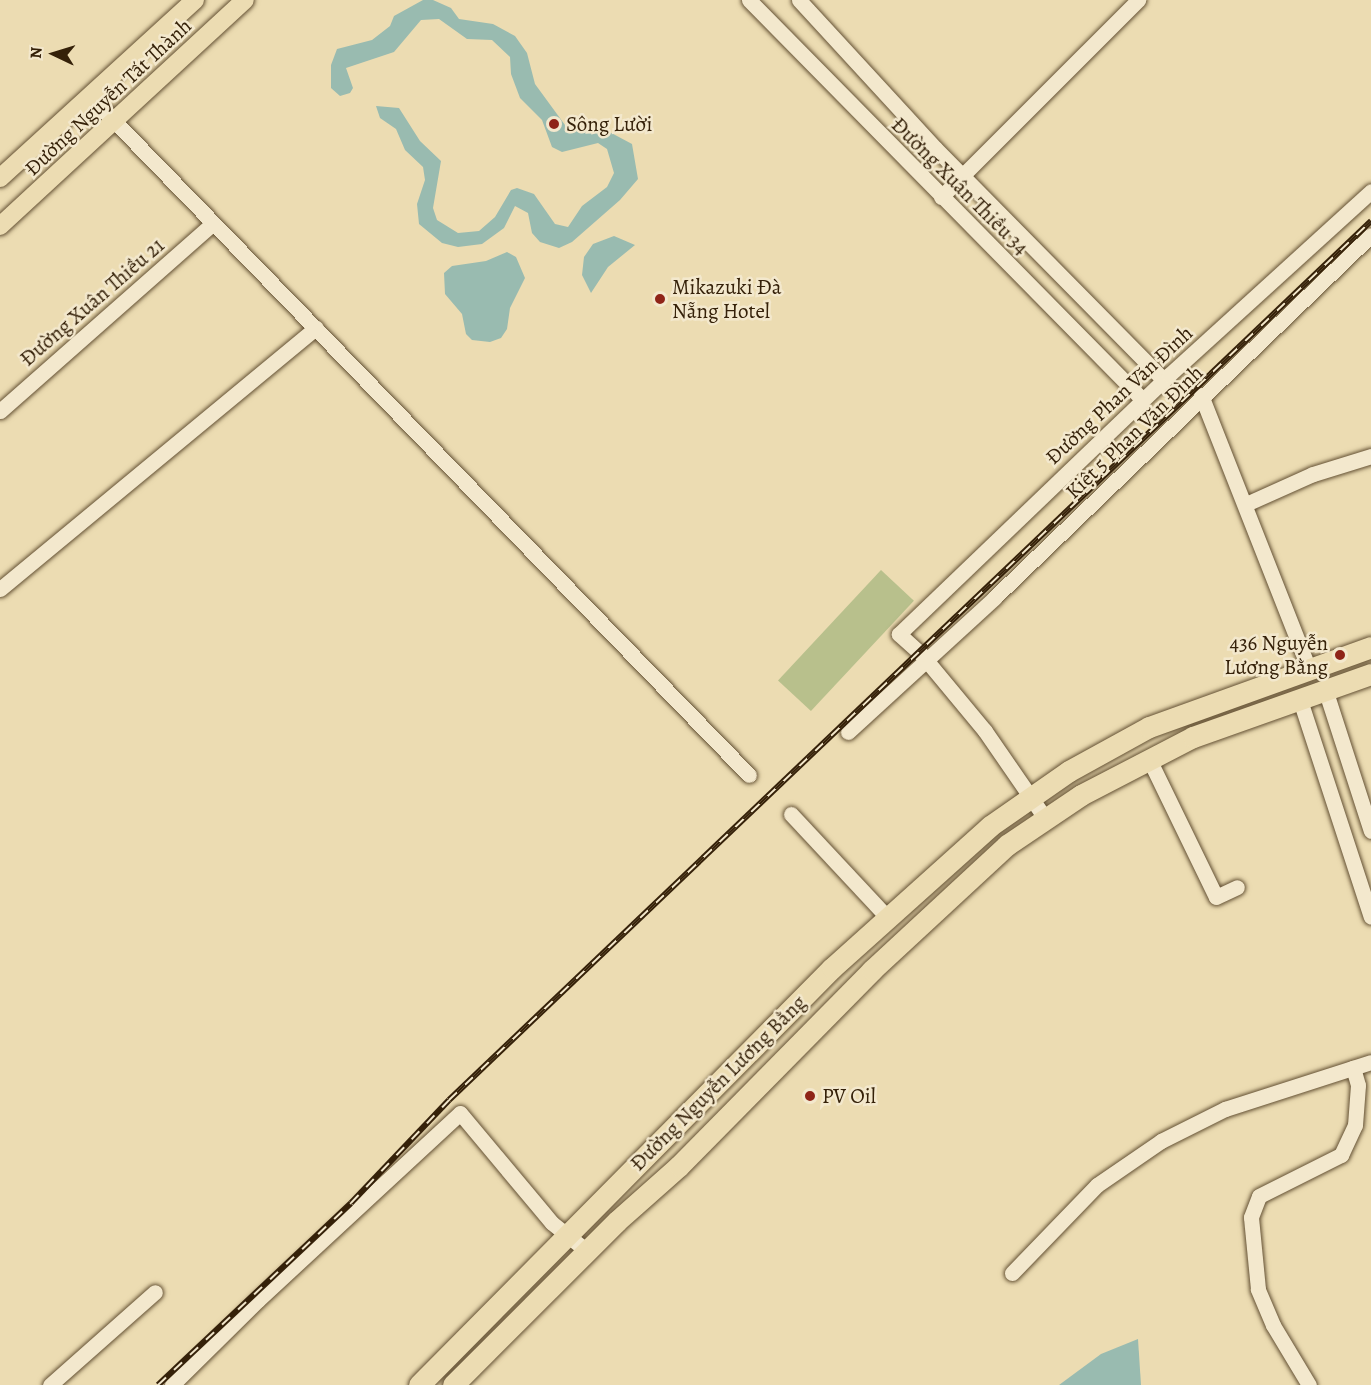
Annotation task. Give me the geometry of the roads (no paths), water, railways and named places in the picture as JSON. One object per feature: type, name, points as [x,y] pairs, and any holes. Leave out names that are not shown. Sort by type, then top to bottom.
[{"type":"highway","name":"Đường Nguyễn Lương Bằng","points":[[419,1385],[886,916],[990,826],[1032,800],[1069,771],[1149,727],[1308,667],[1371,647]]},
{"type":"highway","name":"Đường Nguyễn Lương Bằng","points":[[453,1385],[587,1251],[679,1166],[872,970],[1007,845],[1045,818],[1149,759],[1193,737],[1299,697],[1371,674]]},
{"type":"main road","name":"Đường Nguyễn Tất Thành","points":[[0,178],[195,0]]},
{"type":"main road","name":"Đường Nguyễn Tất Thành","points":[[0,226],[245,0]]},
{"type":"street","name":"Đường Xuân Thiều 34","points":[[749,0],[1143,400]]},
{"type":"street","name":"Đường Xuân Thiều 34","points":[[800,0],[962,175],[1164,380]]},
{"type":"street","points":[[941,197],[1138,0]]},
{"type":"street","points":[[90,96],[211,225],[316,328],[749,775]]},
{"type":"street","name":"Đường Phan Văn Đình","points":[[927,661],[899,634],[1164,380],[1371,191]]},
{"type":"street","name":"Đường Xuân Thiều 21","points":[[0,411],[211,225]]},
{"type":"street","name":"Kiệt 5 Phan Văn Đình","points":[[848,732],[927,661],[1201,395],[1368,243]]},
{"type":"street","points":[[0,589],[316,328]]},
{"type":"street","points":[[1201,395],[1246,504],[1308,667]]},
{"type":"street","points":[[1246,504],[1312,474],[1371,456]]},
{"type":"street","points":[[927,661],[985,732],[1045,818]]},
{"type":"street","points":[[1325,689],[1371,831]]},
{"type":"street","points":[[1299,697],[1371,917]]},
{"type":"street","points":[[1149,759],[1216,897],[1236,887]]},
{"type":"street","points":[[791,814],[886,916]]},
{"type":"street","points":[[1012,1273],[1097,1185],[1161,1141],[1225,1109],[1371,1062]]},
{"type":"street","points":[[1309,1385],[1273,1325],[1258,1288],[1251,1217],[1259,1196],[1341,1155],[1355,1125],[1358,1085],[1353,1068]]},
{"type":"street","points":[[172,1385],[258,1300],[460,1113],[552,1223],[587,1251]]},
{"type":"street","points":[[50,1385],[155,1292]]},
{"type":"water","name":"Sông Lười","points":[[423,0],[433,0],[451,8],[459,19],[493,24],[515,36],[527,53],[535,84],[565,125],[602,128],[632,144],[638,179],[620,200],[572,242],[559,248],[540,242],[532,233],[528,213],[515,206],[504,228],[482,244],[458,247],[442,243],[419,224],[417,204],[425,180],[423,167],[405,150],[396,129],[380,118],[376,106],[399,108],[420,141],[441,161],[433,208],[437,220],[458,233],[479,231],[495,217],[511,190],[517,188],[534,194],[555,224],[568,227],[582,206],[607,187],[614,173],[607,149],[598,143],[562,152],[552,147],[542,120],[520,98],[511,74],[510,57],[492,40],[467,39],[439,19],[421,20],[394,52],[346,68],[353,88],[350,93],[340,96],[331,88],[331,65],[337,49],[372,40],[390,26],[394,16]]},
{"type":"water","points":[[614,236],[635,245],[608,267],[591,293],[582,275],[584,257],[593,244]]},
{"type":"water","points":[[507,252],[516,257],[525,278],[510,308],[507,329],[501,338],[490,342],[472,340],[466,334],[462,314],[445,294],[444,273],[452,266],[486,261]]},
{"type":"water","points":[[1138,1339],[1141,1385],[1059,1385],[1101,1354]]},
{"type":"railway","points":[[158,1385],[351,1203],[449,1100],[1371,221]]},
{"type":"place","name":"Sông Lười","points":[[554,124]]},
{"type":"place","name":"Mikazuki Đà Nẵng Hotel","points":[[660,299]]},
{"type":"place","name":"436 Nguyễn Lương Bằng","points":[[1340,655]]},
{"type":"place","name":"PV Oil","points":[[810,1096]]}]
